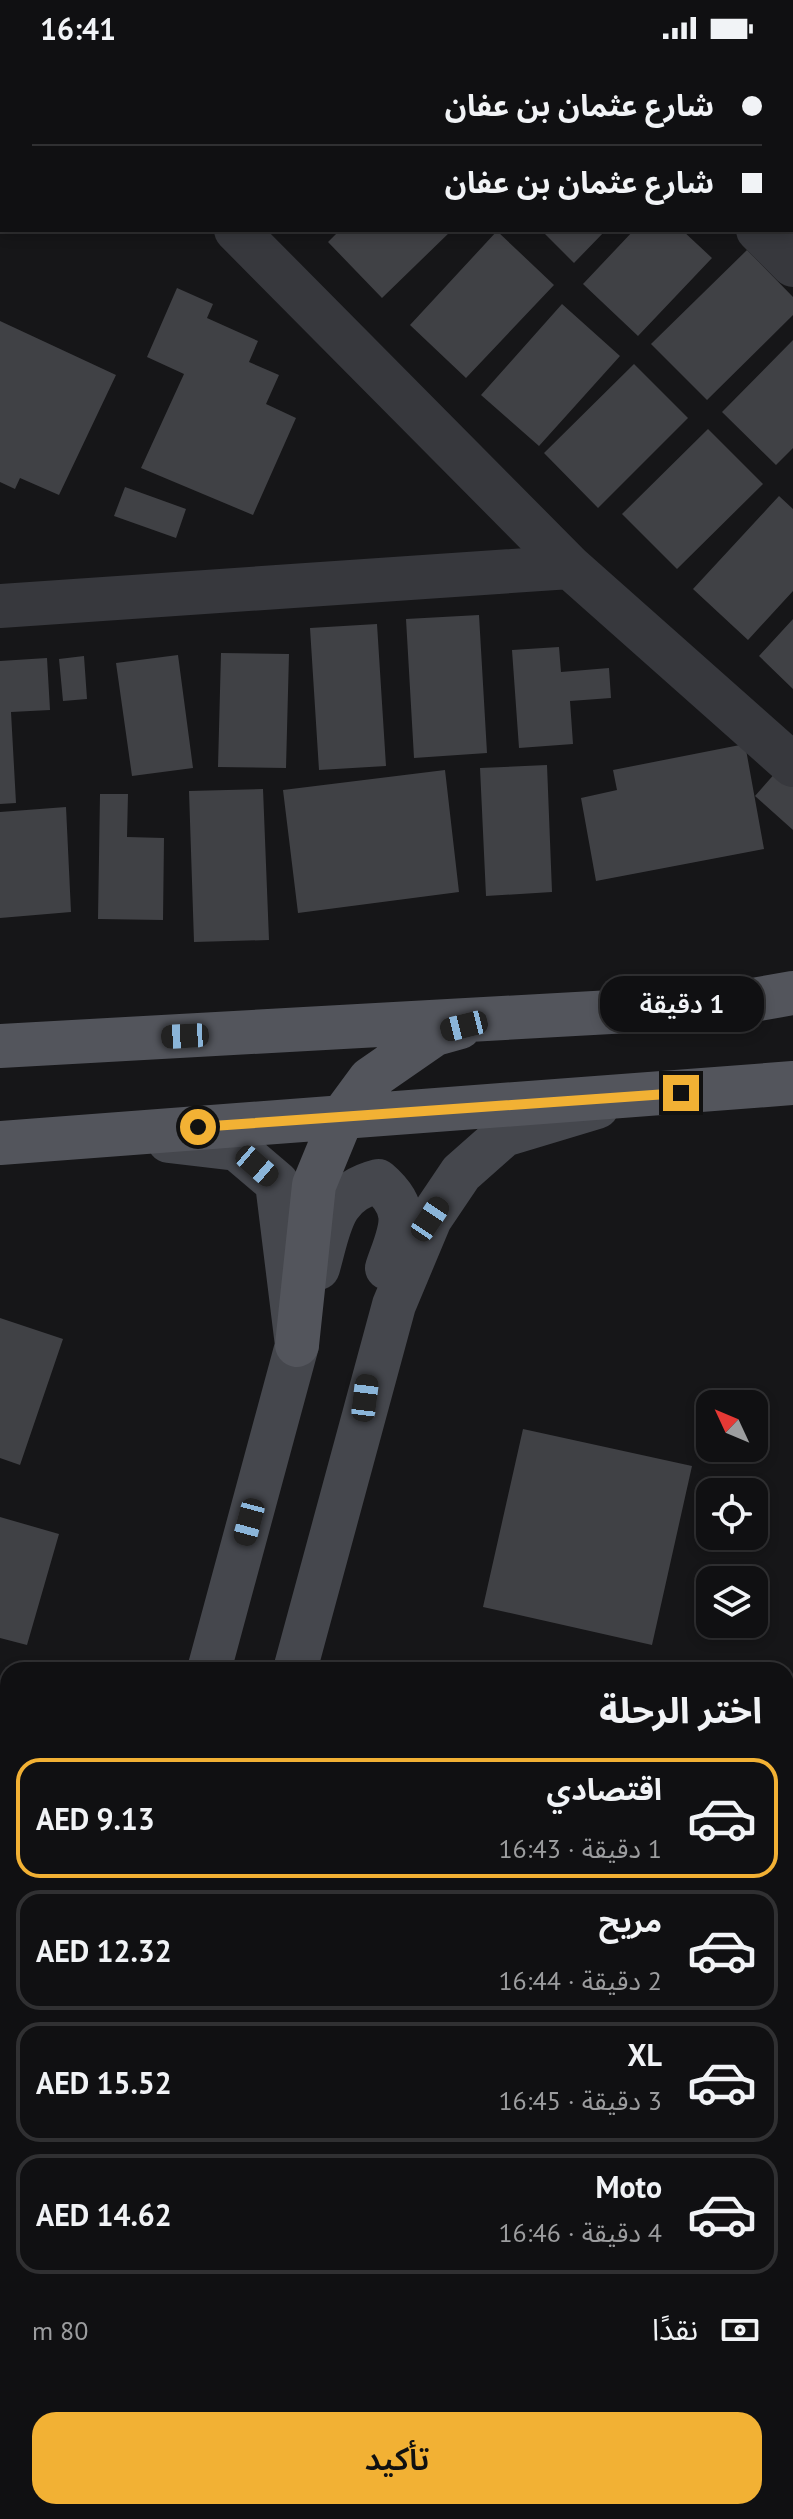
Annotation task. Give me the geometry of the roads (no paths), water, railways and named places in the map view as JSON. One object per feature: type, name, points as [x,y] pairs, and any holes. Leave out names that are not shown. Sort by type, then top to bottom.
[{"type":"main road","points":[[0,1046],[719,1006],[793,993]]},
{"type":"main road","points":[[297,1345],[314,1185],[342,1117],[370,1079],[435,1034],[493,1019]]},
{"type":"main road","points":[[0,1143],[793,1083]]},
{"type":"street","points":[[760,232],[793,265]]},
{"type":"street","points":[[256,237],[570,567],[793,765]]},
{"type":"street","points":[[0,606],[570,567]]},
{"type":"street","points":[[297,1662],[394,1305],[430,1219],[461,1173],[504,1135],[626,1098]]},
{"type":"street","points":[[103,1134],[237,1149],[277,1183],[297,1345]]},
{"type":"street","points":[[211,1662],[334,1210],[356,1187],[378,1181],[397,1197],[402,1223],[378,1295],[362,1424]]}]
